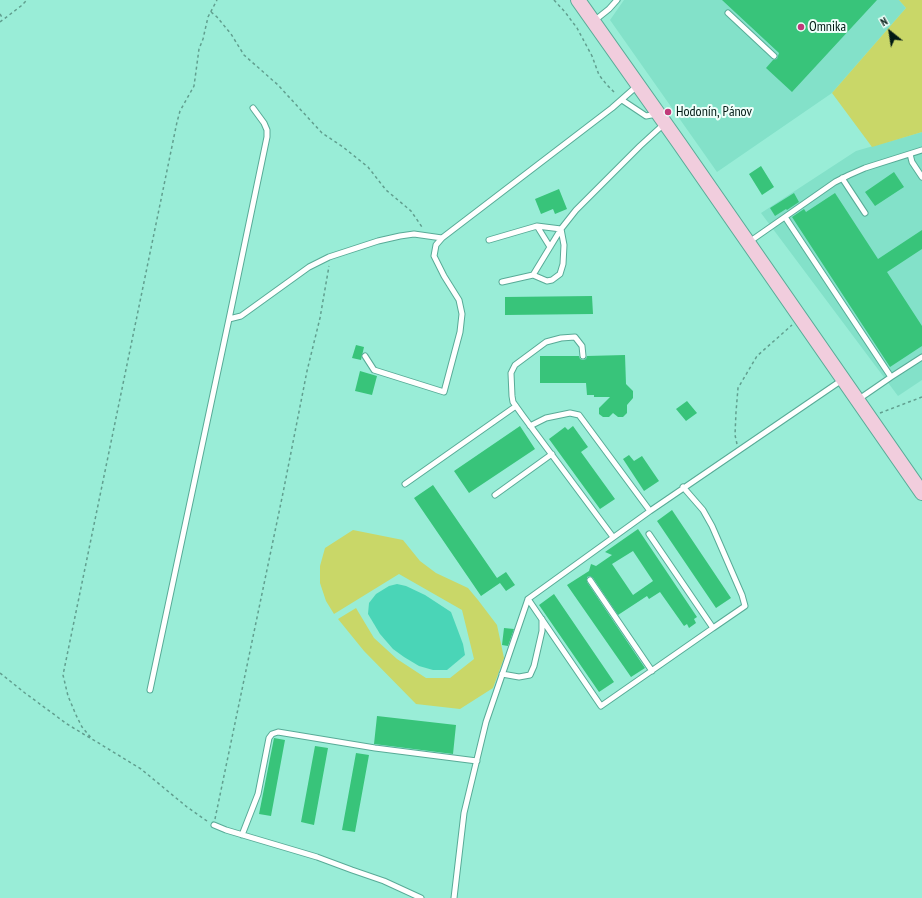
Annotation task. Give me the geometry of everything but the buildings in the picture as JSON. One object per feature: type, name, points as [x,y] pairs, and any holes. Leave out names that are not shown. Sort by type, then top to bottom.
[{"type":"main road","points":[[578,0],[922,493]]},
{"type":"lane","points":[[593,21],[609,9],[617,0]]},
{"type":"lane","points":[[728,13],[774,56]]},
{"type":"lane","points":[[365,356],[374,370],[444,392],[460,332],[462,314],[458,300],[434,256],[436,245],[442,238],[622,100],[638,85]]},
{"type":"lane","points":[[533,275],[561,229],[576,210],[640,146],[661,119],[646,116],[622,100]]},
{"type":"lane","points":[[150,690],[267,137],[267,130],[264,123],[253,108]]},
{"type":"lane","points":[[748,242],[842,178],[865,168],[922,150]]},
{"type":"lane","points":[[910,154],[912,162],[922,177]]},
{"type":"lane","points":[[842,178],[865,213]]},
{"type":"lane","points":[[785,217],[891,377]]},
{"type":"lane","points":[[489,240],[537,226],[561,229]]},
{"type":"lane","points":[[537,226],[550,247]]},
{"type":"lane","points":[[502,282],[533,275],[547,281],[552,280],[560,274],[563,264],[564,245],[561,229]]},
{"type":"lane","points":[[229,319],[241,316],[309,267],[330,257],[389,238],[414,234],[442,238]]},
{"type":"lane","points":[[582,356],[582,346],[575,337],[561,338],[546,342],[515,365],[511,373],[512,396],[516,406],[530,426],[613,537]]},
{"type":"lane","points":[[857,400],[922,357]]},
{"type":"lane","points":[[454,898],[464,813],[486,722],[528,599],[683,487],[738,452],[843,379]]},
{"type":"lane","points":[[405,484],[516,406]]},
{"type":"lane","points":[[530,426],[546,418],[570,413],[579,415],[650,511]]},
{"type":"lane","points":[[496,495],[552,454]]},
{"type":"lane","points":[[528,599],[602,706],[745,606],[742,595],[712,526],[703,510],[683,487]]},
{"type":"lane","points":[[649,534],[713,628]]},
{"type":"lane","points":[[590,580],[652,671]]},
{"type":"lane","points":[[502,674],[519,677],[530,675],[534,666],[542,631],[542,619]]},
{"type":"lane","points":[[242,835],[258,794],[269,738],[272,734],[278,732],[375,748],[477,762]]},
{"type":"lane","points":[[214,825],[242,835],[317,857],[384,881],[421,898]]},
{"type":"path","points":[[0,22],[27,0]]},
{"type":"path","points":[[92,739],[82,727],[76,715],[68,696],[63,675],[177,122],[180,111],[194,86],[199,49],[208,17],[217,0]]},
{"type":"path","points":[[554,0],[565,12],[585,41],[602,79],[622,100]]},
{"type":"path","points":[[211,12],[231,34],[244,55],[278,85],[317,128],[368,167],[386,190],[411,211],[427,236]]},
{"type":"path","points":[[0,14],[3,19]]},
{"type":"path","points":[[0,673],[67,724],[141,769],[187,808],[214,825],[269,563],[307,371],[320,318],[330,257]]},
{"type":"path","points":[[738,452],[735,435],[738,388],[757,356],[801,319]]},
{"type":"path","points":[[869,417],[922,397]]},
{"type":"shaded area","points":[[624,0],[899,0],[906,8],[832,93],[717,172],[610,20]]},
{"type":"shaded area","points":[[899,0],[922,0],[922,132],[872,147],[832,93],[906,8]]},
{"type":"shaded area","points":[[922,132],[922,380],[898,396],[761,213],[856,151]]},
{"type":"shaded area","points":[[353,530],[403,540],[420,561],[436,573],[468,588],[497,625],[504,658],[493,688],[460,709],[416,704],[364,651],[338,619],[356,608],[374,638],[397,659],[426,678],[450,678],[474,659],[462,610],[399,574],[334,614],[326,601],[320,583],[320,566],[325,548]]},
{"type":"shaded area","points":[[397,584],[406,586],[425,595],[451,612],[463,644],[465,655],[447,670],[433,670],[419,666],[404,657],[393,649],[380,634],[368,614],[369,603],[376,594],[389,586]]},
{"type":"place","name":"Omnika","points":[[801,27]]},
{"type":"place","name":"Hodonín, Pánov","points":[[668,112]]}]
